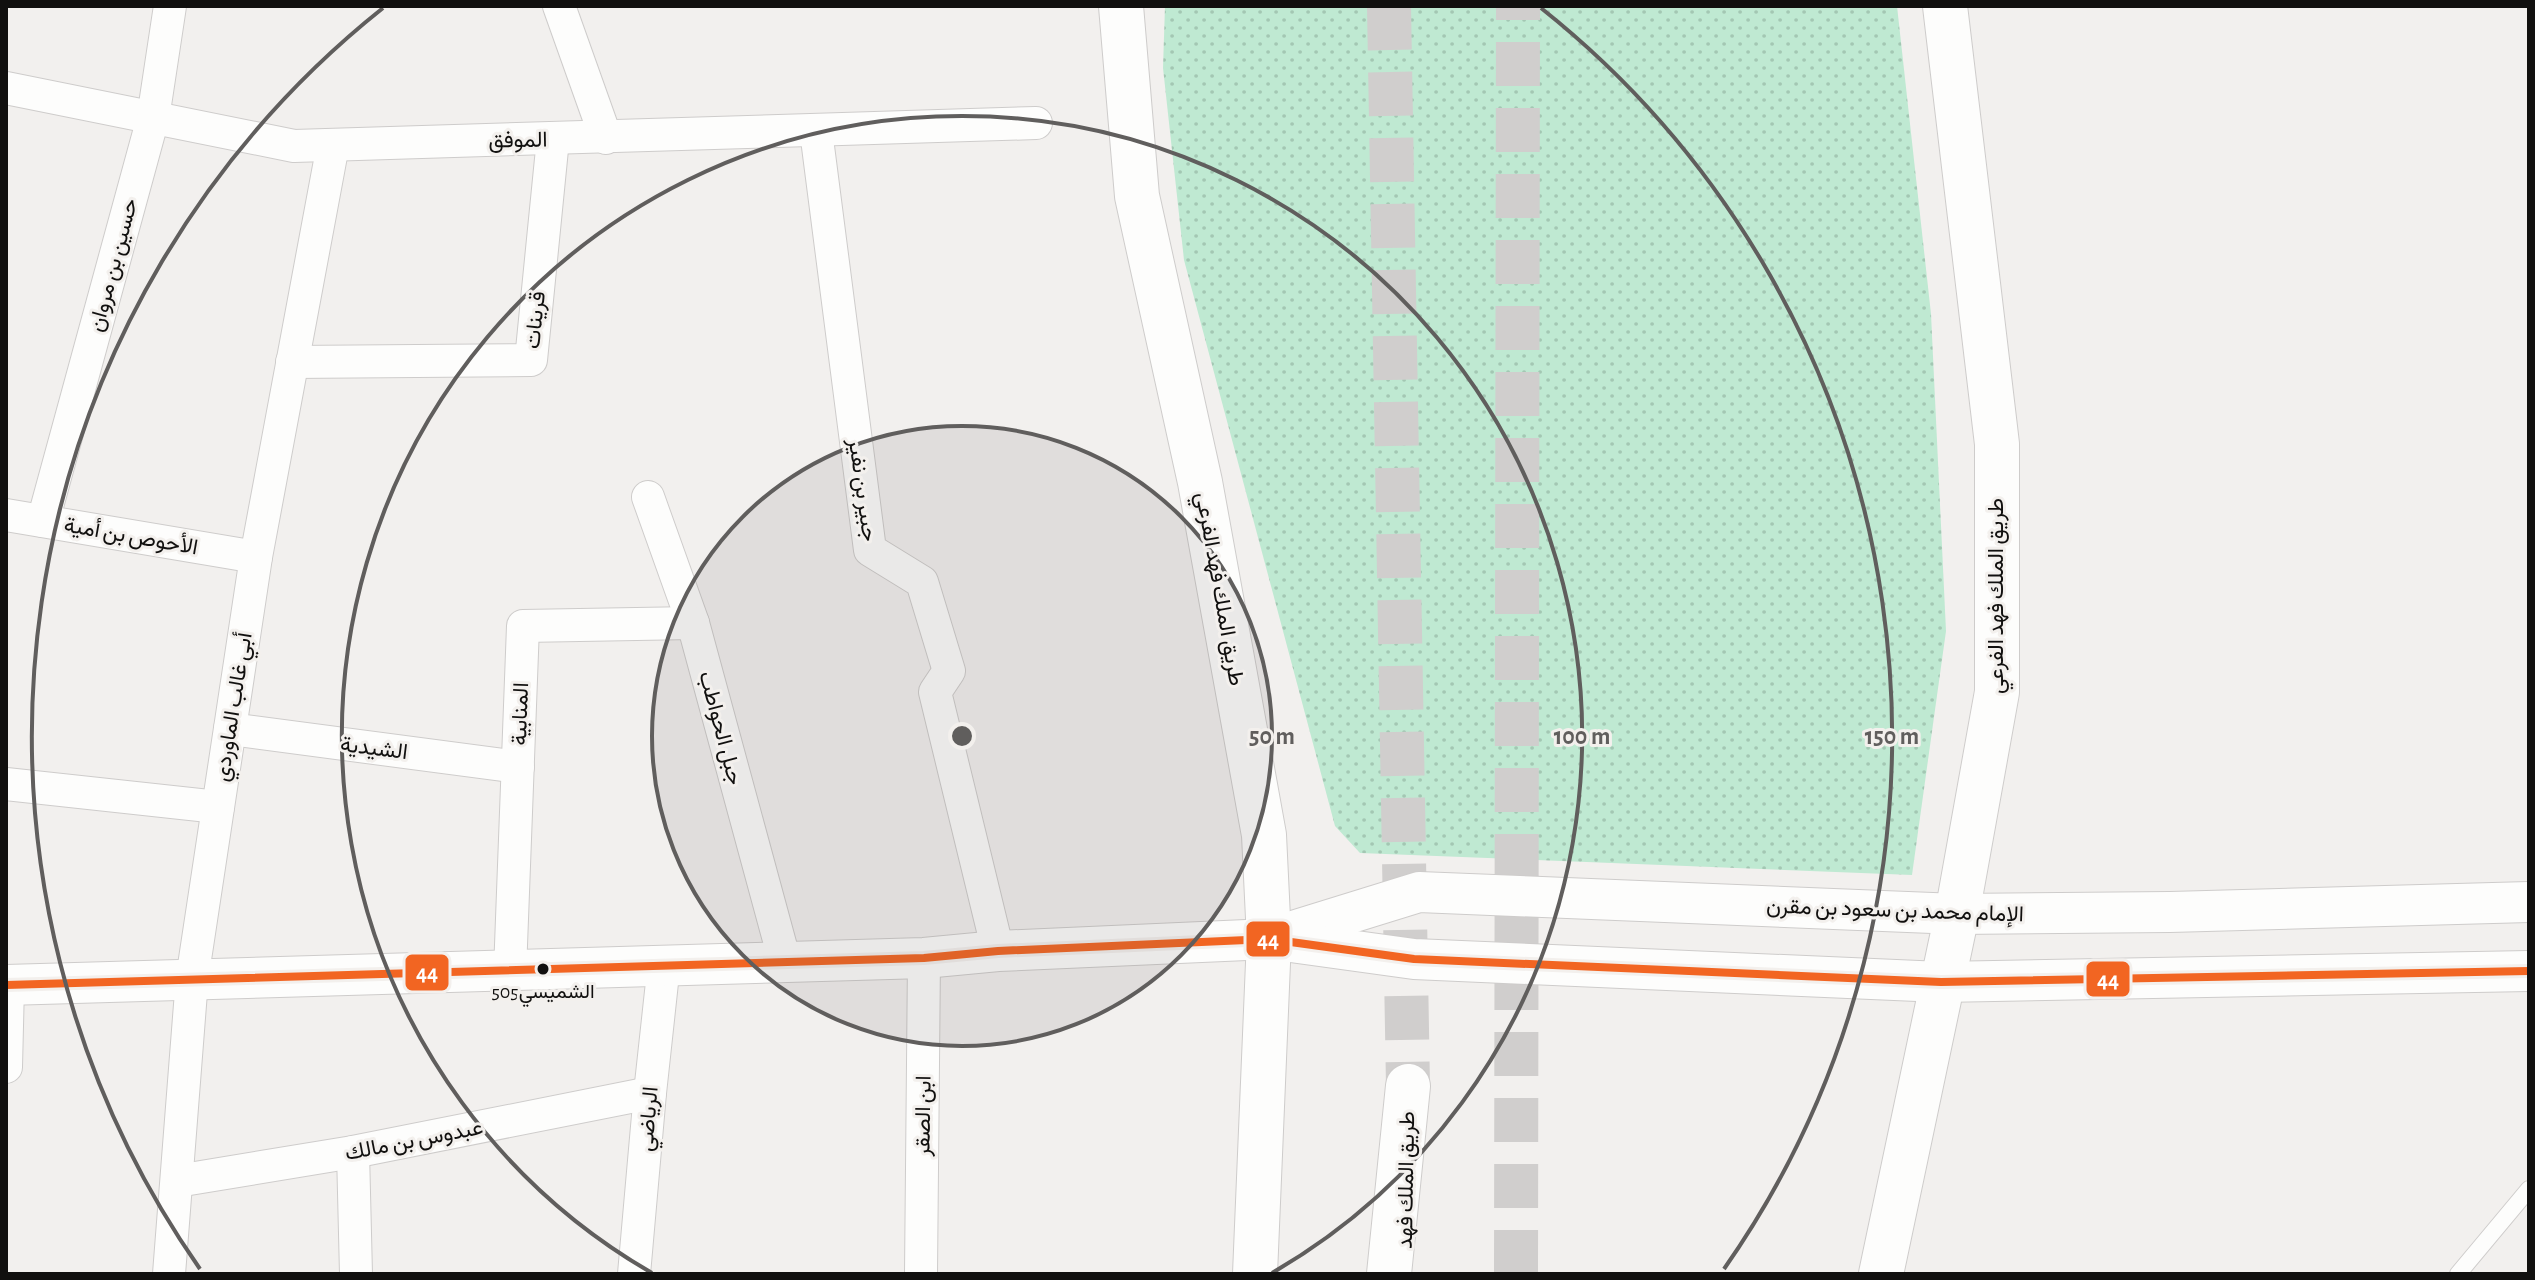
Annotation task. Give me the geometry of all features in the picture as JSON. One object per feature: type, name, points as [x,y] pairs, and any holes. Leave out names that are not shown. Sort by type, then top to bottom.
[{"type":"main road","name":"طريق الملك فهد الفرعي","points":[[1121,6],[1137,196],[1200,482],[1264,835],[1269,939],[1255,1274]]},
{"type":"main road","name":"طريق الملك فهد الفرعي","points":[[1881,1274],[1957,914],[1997,692],[1997,444],[1945,6]]},
{"type":"main road","name":"طريق الملك فهد","points":[[1389,1274],[1408,1086],[1404,1274]]},
{"type":"street","name":"حسين بن مروان","points":[[43,521],[153,118],[170,6]]},
{"type":"street","points":[[559,6],[606,138]]},
{"type":"street","name":"الموفق","points":[[6,88],[294,146],[1036,123]]},
{"type":"street","name":"جبير بن نفير","points":[[816,131],[870,550],[922,582],[949,671],[935,692],[998,951]]},
{"type":"street","name":"قرينات","points":[[292,362],[531,360],[553,139]]},
{"type":"street","name":"أبي غالب الماوردي","points":[[169,1274],[192,979],[256,557],[333,145]]},
{"type":"street","name":"جبل الحواطب","points":[[648,497],[693,623],[785,962]]},
{"type":"street","name":"الأحوص بن أمية","points":[[6,515],[256,557]]},
{"type":"street","name":"المنابية","points":[[510,972],[523,626],[693,623]]},
{"type":"street","name":"الشيدية","points":[[230,729],[518,767]]},
{"type":"street","points":[[6,784],[218,807]]},
{"type":"street","name":"الإمام محمد بن سعود بن مقرن","points":[[1269,939],[1419,892],[1957,914],[2170,912],[2529,902]]},
{"type":"street","name":"الإمام محمد بن سعود بن مقرن","points":[[7,985],[924,958],[998,951],[1269,939],[1414,959],[1941,982],[2529,971]]},
{"type":"street","name":"ابن الصقر","points":[[921,1274],[924,958]]},
{"type":"street","name":"الرياضي","points":[[634,1274],[664,964]]},
{"type":"street","points":[[6,1067],[7,985]]},
{"type":"street","name":"عبدوس بن مالك","points":[[177,1181],[353,1152],[650,1093]]},
{"type":"street","points":[[353,1152],[356,1274]]},
{"type":"lane","points":[[2458,1274],[2529,1189]]},
{"type":"green space","points":[[1165,6],[1897,6],[1931,314],[1946,631],[1912,875],[1360,853],[1335,826],[1184,260],[1163,68]]},
{"type":"tunnel","points":[[1389,6],[1408,1086]]},
{"type":"tunnel","points":[[1516,1274],[1518,6]]},
{"type":"transit line","name":"44","points":[[6,985],[924,958],[998,951],[1269,939],[1414,959],[1941,982],[2529,971]]},
{"type":"place","name":"الشميسي505","points":[[543,969]]}]
